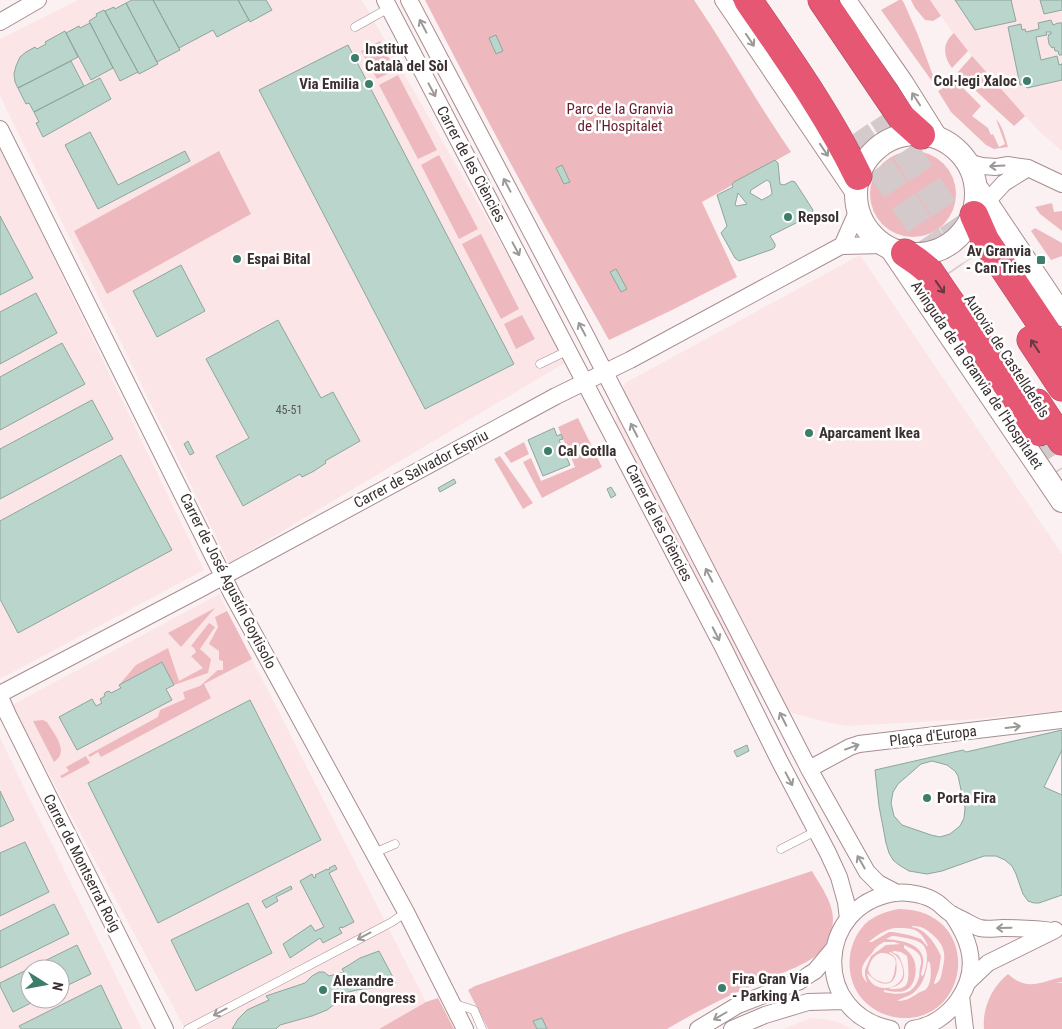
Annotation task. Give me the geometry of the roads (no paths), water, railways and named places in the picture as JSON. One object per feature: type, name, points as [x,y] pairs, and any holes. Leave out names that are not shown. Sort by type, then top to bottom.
[{"type":"highway","points":[[748,0],[798,72],[844,148],[857,194]]},
{"type":"highway","points":[[767,0],[856,132]]},
{"type":"highway","points":[[806,0],[882,115]]},
{"type":"highway","points":[[822,0],[902,118],[932,138]]},
{"type":"highway","points":[[979,203],[985,240],[1062,355]]},
{"type":"highway","points":[[893,249],[918,262],[932,276],[1050,436]]},
{"type":"highway","name":"Autovia de Castelldefels","points":[[974,256],[1062,387]]},
{"type":"highway","name":"Autovia de Castelldefels","points":[[952,272],[1050,436]]},
{"type":"main road","points":[[979,203],[964,232],[955,241],[948,246],[934,251],[920,253],[893,249],[868,233],[857,194],[869,155],[882,144],[894,138],[907,134],[932,138],[956,149],[967,162],[975,180],[979,203],[1062,315]]},
{"type":"main road","name":"Avinguda de la Granvia de l'Hospitalet","points":[[893,249],[1062,502]]},
{"type":"street","points":[[0,22],[38,0]]},
{"type":"street","name":"Carrer de les Ciències","points":[[409,0],[605,372],[809,769],[867,872],[878,883],[897,893]]},
{"type":"street","points":[[723,0],[857,194],[842,246]]},
{"type":"street","points":[[848,0],[905,82],[932,138]]},
{"type":"street","name":"Carrer de les Ciències","points":[[387,4],[586,382],[816,831],[839,877],[846,902],[848,919]]},
{"type":"street","name":"Carrer de José Agustín Goytisolo","points":[[0,129],[223,576],[406,912],[465,1029]]},
{"type":"street","points":[[967,162],[982,166],[996,167],[1007,165],[1028,168],[1062,184]]},
{"type":"street","points":[[979,203],[1004,182],[1028,168]]},
{"type":"street","name":"Carrer de Salvador Espriu","points":[[0,696],[522,415],[630,360],[842,246],[893,249]]},
{"type":"street","name":"Carrer de Montserrat Roig","points":[[0,696],[165,1029]]},
{"type":"street","name":"Plaça d'Europa","points":[[809,769],[859,744],[1062,720]]},
{"type":"street","points":[[891,1029],[878,1027],[860,1016],[845,1001],[837,984],[833,965],[835,947],[840,932],[848,919],[861,906],[878,897],[897,893],[917,894],[936,902],[952,914],[980,928],[1057,929]]},
{"type":"street","points":[[952,914],[963,931],[970,950],[970,966],[964,989],[965,1029]]},
{"type":"street","points":[[918,1029],[940,1019],[952,1009],[964,989],[988,964],[1057,929]]},
{"type":"street","points":[[698,1029],[738,1005],[805,978],[815,971],[835,947]]},
{"type":"street","points":[[740,1027],[765,1015],[808,1002],[845,1001]]},
{"type":"lane","points":[[355,27],[387,4]]},
{"type":"lane","points":[[540,364],[569,350]]},
{"type":"lane","points":[[781,849],[816,831]]},
{"type":"lane","points":[[374,853],[395,844]]},
{"type":"lane","points":[[188,1029],[384,926],[406,912]]},
{"type":"lane","points":[[452,1003],[474,1010],[482,1029]]},
{"type":"tunnel","points":[[882,115],[975,256]]},
{"type":"tunnel","points":[[856,132],[952,272]]},
{"type":"tunnel","points":[[1039,432],[1062,469]]},
{"type":"place","name":"Institut Català del Sòl","points":[[355,58]]},
{"type":"place","name":"Col·legi Xaloc","points":[[1027,81]]},
{"type":"place","name":"Via Emilia","points":[[369,84]]},
{"type":"place","name":"Repsol","points":[[788,217]]},
{"type":"place","name":"Espai Bital","points":[[237,259]]},
{"type":"place","name":"Av Granvia - Can Tries","points":[[1041,260]]},
{"type":"place","name":"Aparcament Ikea","points":[[809,433]]},
{"type":"place","name":"Cal Gotlla","points":[[548,451]]},
{"type":"place","name":"Porta Fira","points":[[927,798]]},
{"type":"place","name":"Fira Gran Via - Parking A","points":[[722,988]]},
{"type":"place","name":"Alexandre Fira Congress","points":[[323,990]]},
{"type":"park label","name":"Parc de la Granvia de l'Hospitalet","points":[[620,118]]}]
